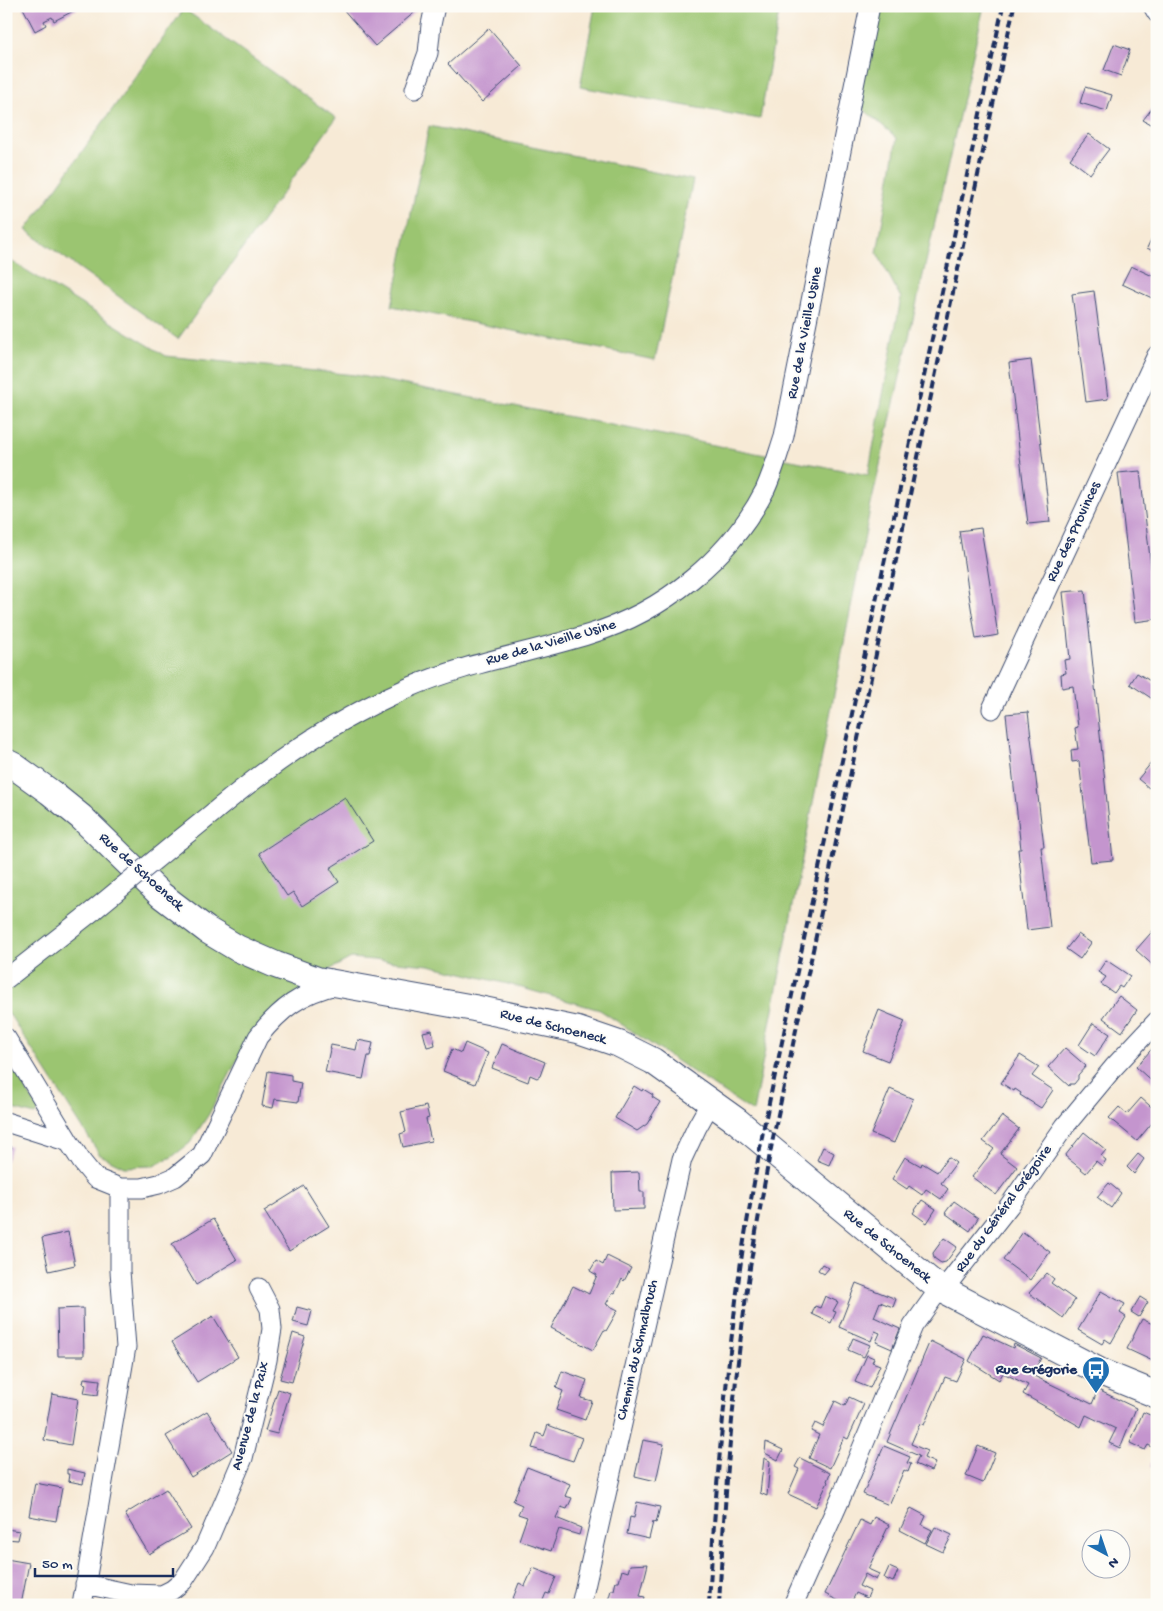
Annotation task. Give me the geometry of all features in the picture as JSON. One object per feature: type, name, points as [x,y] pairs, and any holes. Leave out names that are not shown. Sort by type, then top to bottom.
[{"type":"main road","name":"Rue de Schoeneck","points":[[6,762],[50,792],[81,817],[162,895],[208,930],[237,948],[317,980],[474,1008],[578,1030],[619,1044],[653,1061],[711,1102],[943,1290],[1103,1373],[1157,1395]]},
{"type":"street","points":[[415,89],[428,53],[435,6]]},
{"type":"street","name":"Rue de la Vieille Usine","points":[[6,979],[258,776],[321,733],[361,710],[401,691],[457,670],[592,634],[623,621],[648,609],[672,594],[700,571],[731,540],[750,515],[765,488],[784,436],[870,6]]},
{"type":"street","points":[[1153,6],[1157,13]]},
{"type":"street","name":"Rue des Provinces","points":[[992,709],[1157,355]]},
{"type":"street","points":[[6,1038],[69,1142],[95,1178],[120,1188],[142,1188],[160,1184],[175,1176],[202,1155],[258,1037],[271,1020],[286,1007],[305,995],[340,984]]},
{"type":"street","name":"Rue du Général Grégoire","points":[[793,1605],[850,1477],[913,1326],[933,1298],[943,1290],[1009,1206],[1065,1126],[1114,1068],[1157,1022]]},
{"type":"street","name":"Chemin du Schmalbruch","points":[[581,1605],[682,1159],[711,1102]]},
{"type":"street","points":[[6,1122],[69,1142]]},
{"type":"street","points":[[82,1605],[126,1347],[120,1271],[120,1188]]},
{"type":"street","name":"Avenue de la Paix","points":[[85,1584],[131,1594],[162,1594],[172,1590],[183,1581],[205,1547],[243,1458],[267,1360],[272,1329],[270,1309],[259,1288]]},
{"type":"green space","points":[[595,6],[780,6],[760,119],[580,87]]},
{"type":"green space","points":[[873,6],[984,6],[870,509],[753,1112],[600,1010],[508,984],[429,965],[351,958],[316,977],[252,1032],[209,1114],[190,1143],[172,1157],[152,1166],[124,1167],[100,1155],[6,1009],[6,258],[166,356],[355,375],[868,475],[901,298],[877,253],[897,138],[854,101]]},
{"type":"green space","points":[[184,9],[336,118],[178,339],[26,230]]},
{"type":"green space","points":[[429,126],[693,180],[655,360],[392,306]]},
{"type":"green space","points":[[6,1057],[39,1110],[35,1115],[6,1107]]},
{"type":"building","points":[[22,6],[76,6],[77,9],[54,21],[52,17],[44,21],[46,25],[35,31]]},
{"type":"building","points":[[345,6],[412,6],[416,11],[375,46],[342,8]]},
{"type":"building","points":[[489,28],[522,66],[482,102],[448,64]]},
{"type":"building","points":[[1114,44],[1130,50],[1121,76],[1104,70]]},
{"type":"building","points":[[1085,87],[1112,95],[1107,111],[1080,103]]},
{"type":"building","points":[[1157,102],[1157,128],[1143,120]]},
{"type":"building","points":[[1089,134],[1109,149],[1090,174],[1070,159]]},
{"type":"building","points":[[1157,227],[1157,253],[1147,248]]},
{"type":"building","points":[[1131,266],[1157,278],[1157,287],[1152,298],[1122,284]]},
{"type":"building","points":[[1094,291],[1108,399],[1086,402],[1072,294]]},
{"type":"building","points":[[1031,360],[1050,522],[1028,524],[1009,363]]},
{"type":"building","points":[[1140,471],[1157,619],[1135,622],[1118,473]]},
{"type":"building","points":[[981,528],[998,635],[976,639],[959,531]]},
{"type":"building","points":[[1085,590],[1113,860],[1091,862],[1079,761],[1072,762],[1071,750],[1078,749],[1075,728],[1078,727],[1073,686],[1062,688],[1061,674],[1066,673],[1064,660],[1070,659],[1063,592]]},
{"type":"building","points":[[1137,673],[1157,685],[1157,702],[1130,684]]},
{"type":"building","points":[[1028,712],[1044,847],[1041,847],[1050,927],[1027,930],[1018,849],[1021,849],[1006,714]]},
{"type":"building","points":[[1157,756],[1157,779],[1149,788],[1138,779]]},
{"type":"building","points":[[345,797],[373,841],[330,868],[339,882],[302,906],[293,892],[287,896],[259,853]]},
{"type":"building","points":[[1157,926],[1157,969],[1136,950]]},
{"type":"building","points":[[1078,934],[1091,943],[1080,959],[1066,949]]},
{"type":"building","points":[[1106,960],[1130,976],[1122,988],[1119,986],[1114,993],[1101,984],[1106,977],[1098,972]]},
{"type":"building","points":[[1119,996],[1137,1010],[1122,1032],[1103,1018]]},
{"type":"building","points":[[879,1010],[905,1021],[888,1061],[863,1051]]},
{"type":"building","points":[[1093,1023],[1110,1034],[1095,1056],[1079,1045]]},
{"type":"building","points":[[432,1030],[435,1045],[427,1047],[423,1032]]},
{"type":"building","points":[[358,1040],[373,1043],[363,1079],[325,1072],[331,1045],[356,1050]]},
{"type":"building","points":[[465,1043],[488,1053],[475,1084],[443,1071],[452,1049],[461,1053]]},
{"type":"building","points":[[1157,1043],[1157,1086],[1136,1067]]},
{"type":"building","points":[[502,1044],[545,1062],[540,1076],[537,1078],[530,1075],[528,1082],[492,1068]]},
{"type":"building","points":[[1065,1048],[1086,1066],[1078,1075],[1078,1079],[1074,1084],[1069,1086],[1048,1067]]},
{"type":"building","points":[[1020,1055],[1039,1067],[1032,1076],[1053,1090],[1041,1108],[1020,1095],[1021,1093],[1015,1089],[1014,1091],[1001,1083]]},
{"type":"building","points":[[268,1071],[291,1075],[291,1081],[301,1083],[298,1102],[275,1099],[273,1108],[262,1106]]},
{"type":"building","points":[[634,1086],[653,1095],[652,1097],[660,1102],[647,1124],[637,1131],[615,1118]]},
{"type":"building","points":[[890,1089],[913,1099],[894,1143],[871,1134]]},
{"type":"building","points":[[1141,1098],[1157,1112],[1157,1123],[1155,1125],[1152,1123],[1137,1141],[1109,1118],[1119,1107],[1127,1114]]},
{"type":"building","points":[[426,1106],[429,1118],[426,1119],[431,1141],[403,1147],[400,1134],[406,1132],[401,1112]]},
{"type":"building","points":[[1002,1116],[1019,1129],[1000,1154],[1017,1167],[996,1195],[972,1177],[994,1149],[983,1141]]},
{"type":"building","points":[[1084,1132],[1106,1150],[1101,1156],[1106,1160],[1102,1166],[1096,1161],[1086,1173],[1065,1156]]},
{"type":"building","points":[[6,1145],[12,1147],[6,1162]]},
{"type":"building","points":[[823,1147],[834,1153],[829,1165],[817,1160]]},
{"type":"building","points":[[1138,1154],[1144,1159],[1134,1174],[1127,1167]]},
{"type":"building","points":[[905,1157],[921,1166],[922,1163],[937,1172],[948,1157],[956,1163],[941,1183],[948,1189],[941,1199],[926,1189],[922,1195],[909,1186],[907,1189],[892,1179]]},
{"type":"building","points":[[639,1172],[640,1192],[644,1192],[644,1209],[613,1210],[612,1173]]},
{"type":"building","points":[[1109,1183],[1121,1193],[1111,1208],[1097,1197]]},
{"type":"building","points":[[304,1186],[329,1226],[289,1251],[264,1211]]},
{"type":"building","points":[[922,1200],[936,1209],[927,1223],[913,1213]]},
{"type":"building","points":[[954,1201],[978,1218],[970,1231],[945,1213]]},
{"type":"building","points":[[213,1219],[237,1260],[196,1285],[172,1244]]},
{"type":"building","points":[[68,1232],[75,1265],[49,1271],[42,1238]]},
{"type":"building","points":[[1023,1232],[1050,1252],[1030,1280],[1003,1260]]},
{"type":"building","points":[[944,1238],[957,1247],[946,1262],[941,1263],[934,1258],[933,1253]]},
{"type":"building","points":[[607,1256],[631,1268],[624,1281],[622,1279],[615,1293],[613,1292],[606,1304],[618,1310],[593,1350],[551,1328],[573,1286],[589,1294],[597,1275],[590,1271],[596,1261],[603,1265]]},
{"type":"building","points":[[822,1264],[829,1268],[824,1274],[818,1270]]},
{"type":"building","points":[[1047,1273],[1054,1279],[1051,1283],[1075,1300],[1063,1318],[1029,1293]]},
{"type":"building","points":[[856,1283],[896,1299],[893,1307],[880,1302],[874,1317],[900,1329],[892,1349],[876,1342],[880,1333],[875,1331],[871,1341],[839,1327]]},
{"type":"building","points":[[1101,1291],[1125,1304],[1120,1313],[1126,1317],[1111,1343],[1105,1339],[1102,1344],[1078,1330]]},
{"type":"building","points":[[825,1296],[838,1302],[833,1311],[836,1312],[831,1323],[812,1314],[815,1306],[820,1308]]},
{"type":"building","points":[[1140,1297],[1148,1302],[1139,1317],[1131,1312]]},
{"type":"building","points":[[297,1307],[312,1311],[308,1326],[293,1322]]},
{"type":"building","points":[[83,1308],[84,1356],[58,1356],[57,1309]]},
{"type":"building","points":[[213,1316],[238,1357],[197,1382],[172,1342]]},
{"type":"building","points":[[1142,1319],[1157,1326],[1157,1363],[1127,1349]]},
{"type":"building","points":[[293,1333],[305,1337],[292,1382],[280,1379]]},
{"type":"building","points":[[983,1334],[1013,1348],[1014,1344],[1041,1358],[1032,1375],[1092,1404],[1098,1390],[1136,1408],[1120,1448],[1109,1443],[1116,1429],[1086,1415],[1081,1427],[1023,1394],[1028,1385],[1003,1373],[999,1380],[969,1361]]},
{"type":"building","points":[[853,1338],[870,1345],[864,1357],[848,1350]]},
{"type":"building","points":[[930,1341],[966,1359],[956,1381],[945,1377],[924,1425],[920,1423],[911,1444],[927,1451],[924,1458],[935,1463],[931,1471],[915,1464],[919,1456],[887,1442]]},
{"type":"building","points":[[867,1355],[874,1358],[872,1362],[880,1365],[870,1388],[855,1382]]},
{"type":"building","points":[[562,1371],[587,1380],[581,1398],[592,1401],[585,1420],[556,1410],[563,1391],[556,1388]]},
{"type":"building","points":[[84,1378],[100,1380],[98,1395],[84,1393],[86,1384],[83,1383]]},
{"type":"building","points":[[278,1389],[290,1393],[277,1434],[265,1431]]},
{"type":"building","points":[[52,1394],[78,1399],[71,1445],[44,1440]]},
{"type":"building","points":[[849,1397],[864,1404],[848,1439],[844,1437],[830,1468],[809,1458],[819,1435],[811,1431],[815,1423],[823,1427],[835,1401],[845,1406]]},
{"type":"building","points":[[207,1411],[232,1451],[191,1477],[166,1436]]},
{"type":"building","points":[[1143,1412],[1157,1418],[1157,1449],[1148,1445],[1145,1450],[1130,1443]]},
{"type":"building","points":[[548,1425],[582,1438],[573,1461],[532,1448],[537,1433],[544,1436]]},
{"type":"building","points":[[643,1440],[664,1444],[656,1481],[635,1476]]},
{"type":"building","points":[[766,1442],[783,1450],[778,1460],[765,1453]]},
{"type":"building","points":[[884,1446],[910,1457],[907,1463],[911,1464],[908,1472],[904,1470],[889,1505],[863,1494]]},
{"type":"building","points":[[978,1446],[995,1453],[983,1483],[966,1476]]},
{"type":"building","points":[[1157,1450],[1157,1469],[1150,1466]]},
{"type":"building","points":[[764,1458],[770,1461],[767,1496],[760,1493]]},
{"type":"building","points":[[800,1458],[830,1473],[828,1482],[816,1507],[788,1494],[799,1469],[795,1467]]},
{"type":"building","points":[[527,1467],[570,1484],[565,1496],[572,1498],[567,1509],[561,1507],[556,1518],[581,1528],[579,1535],[559,1529],[551,1551],[519,1540],[527,1517],[518,1514],[522,1505],[513,1501]]},
{"type":"building","points":[[67,1469],[85,1473],[83,1484],[68,1481],[69,1474],[67,1474]]},
{"type":"building","points":[[35,1483],[62,1488],[56,1521],[29,1516]]},
{"type":"building","points":[[166,1489],[191,1529],[149,1554],[125,1514]]},
{"type":"building","points":[[637,1502],[660,1507],[656,1523],[653,1522],[649,1539],[627,1534],[630,1517],[634,1518]]},
{"type":"building","points":[[911,1508],[926,1516],[922,1525],[932,1530],[925,1543],[900,1530]]},
{"type":"building","points":[[874,1517],[889,1525],[868,1569],[879,1574],[876,1580],[865,1574],[859,1586],[870,1591],[867,1598],[856,1593],[850,1605],[847,1605],[825,1594],[860,1520],[870,1525]]},
{"type":"building","points":[[935,1527],[952,1535],[943,1552],[926,1544]]},
{"type":"building","points":[[6,1529],[20,1531],[18,1540],[6,1539]]},
{"type":"building","points":[[6,1559],[29,1563],[21,1605],[6,1605]]},
{"type":"building","points":[[648,1564],[640,1596],[645,1597],[643,1605],[617,1605],[608,1601],[611,1590],[614,1590],[616,1581],[619,1581],[622,1570],[628,1572],[630,1565]]},
{"type":"building","points":[[889,1567],[898,1571],[893,1582],[884,1578]]},
{"type":"building","points":[[533,1568],[556,1577],[549,1594],[546,1593],[541,1605],[520,1605],[512,1601],[519,1583],[525,1586]]},
{"type":"railway","points":[[709,1605],[718,1476],[731,1347],[743,1245],[763,1131],[1003,6]]},
{"type":"railway","points":[[719,1605],[727,1476],[735,1390],[751,1261],[767,1169],[1014,6]]},
{"type":"place","name":"Rue Grégorie","points":[[1096,1394]]}]
